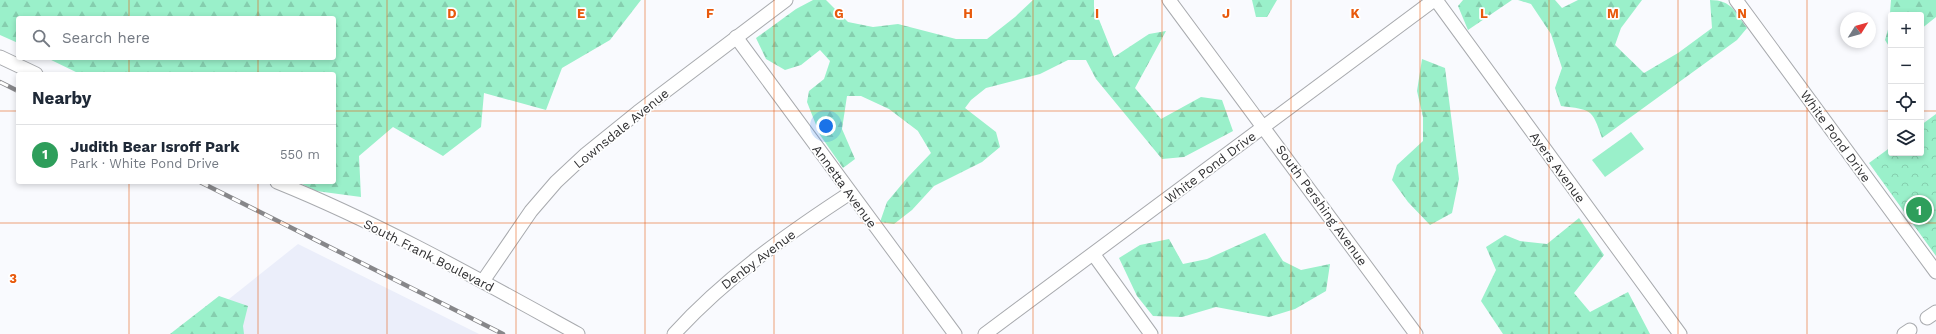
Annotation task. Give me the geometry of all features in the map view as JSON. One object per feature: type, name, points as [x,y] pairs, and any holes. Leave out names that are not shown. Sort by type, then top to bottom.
[{"type":"street","name":"Lownsdale Avenue","points":[[483,281],[531,211],[556,182],[586,154],[632,117],[786,0]]},
{"type":"street","name":"South Pershing Avenue","points":[[1169,0],[1416,334]]},
{"type":"street","name":"White Pond Drive","points":[[985,334],[1094,255],[1435,0]]},
{"type":"street","name":"Ayers Avenue","points":[[1435,0],[1680,334]]},
{"type":"street","name":"White Pond Drive","points":[[1736,0],[1936,272]]},
{"type":"street","name":"Annetta Avenue","points":[[736,37],[955,334]]},
{"type":"street","points":[[0,57],[32,72]]},
{"type":"street","name":"South Frank Boulevard","points":[[282,184],[335,206],[483,281],[578,334]]},
{"type":"street","name":"Denby Avenue","points":[[674,334],[696,310],[722,286],[822,211],[850,193]]},
{"type":"street","points":[[1094,255],[1151,334]]},
{"type":"shaded area","points":[[298,244],[479,334],[185,334]]},
{"type":"green space","points":[[0,0],[641,0],[610,40],[562,68],[546,110],[484,93],[481,127],[443,156],[393,127],[359,156],[361,197],[316,191],[302,184],[336,184],[336,72],[76,72],[51,60],[336,60],[336,16],[16,16],[16,42],[0,35]]},
{"type":"green space","points":[[813,0],[826,0],[848,22],[873,27],[898,24],[956,39],[987,39],[1015,17],[1033,0],[1094,0],[1094,7],[1114,57],[1149,34],[1166,31],[1135,88],[1161,119],[1201,97],[1222,100],[1233,131],[1184,157],[1162,159],[1096,79],[1086,60],[1068,60],[1040,74],[986,88],[971,100],[965,108],[996,132],[1000,147],[982,162],[934,186],[912,210],[894,224],[880,222],[887,202],[931,153],[918,131],[889,109],[861,96],[847,96],[842,129],[855,159],[843,168],[820,135],[807,102],[809,91],[824,79],[830,61],[820,50],[801,65],[785,70],[766,59],[756,38],[796,9]]},
{"type":"green space","points":[[1252,0],[1277,0],[1267,17],[1256,17]]},
{"type":"green space","points":[[1463,0],[1512,0],[1468,30],[1458,6]]},
{"type":"green space","points":[[1518,0],[1555,0],[1562,8],[1578,0],[1642,0],[1621,28],[1615,45],[1644,73],[1678,53],[1712,28],[1710,0],[1723,2],[1732,8],[1747,28],[1737,40],[1602,138],[1596,121],[1589,112],[1579,108],[1561,106],[1555,88],[1562,68],[1551,34],[1531,4]]},
{"type":"green space","points":[[1891,0],[1936,0],[1936,17],[1924,27],[1924,12],[1890,12]]},
{"type":"green space","points":[[1888,30],[1888,45],[1885,40]]},
{"type":"green space","points":[[1422,59],[1445,68],[1459,179],[1452,213],[1430,225],[1408,202],[1392,180],[1397,165],[1423,141],[1423,117],[1417,91]]},
{"type":"green space","points":[[1936,114],[1936,256],[1869,163],[1888,149],[1888,156],[1924,156],[1924,123]]},
{"type":"green space","points":[[1631,132],[1644,149],[1605,177],[1592,160]]},
{"type":"green space","points":[[1579,218],[1604,255],[1574,293],[1590,312],[1628,292],[1650,334],[1503,334],[1481,301],[1496,270],[1486,247],[1505,235],[1520,241],[1547,244]]},
{"type":"green space","points":[[1265,233],[1283,261],[1301,270],[1330,264],[1326,291],[1295,309],[1269,317],[1216,307],[1182,317],[1153,316],[1137,296],[1119,258],[1140,245],[1169,239],[1183,264],[1207,259]]},
{"type":"green space","points":[[219,296],[248,306],[243,326],[244,334],[170,334]]},
{"type":"railway","points":[[0,82],[16,90]]},
{"type":"railway","points":[[204,184],[503,334]]},
{"type":"place","name":"Judith Bear Isroff Park","points":[[1919,210]]}]
